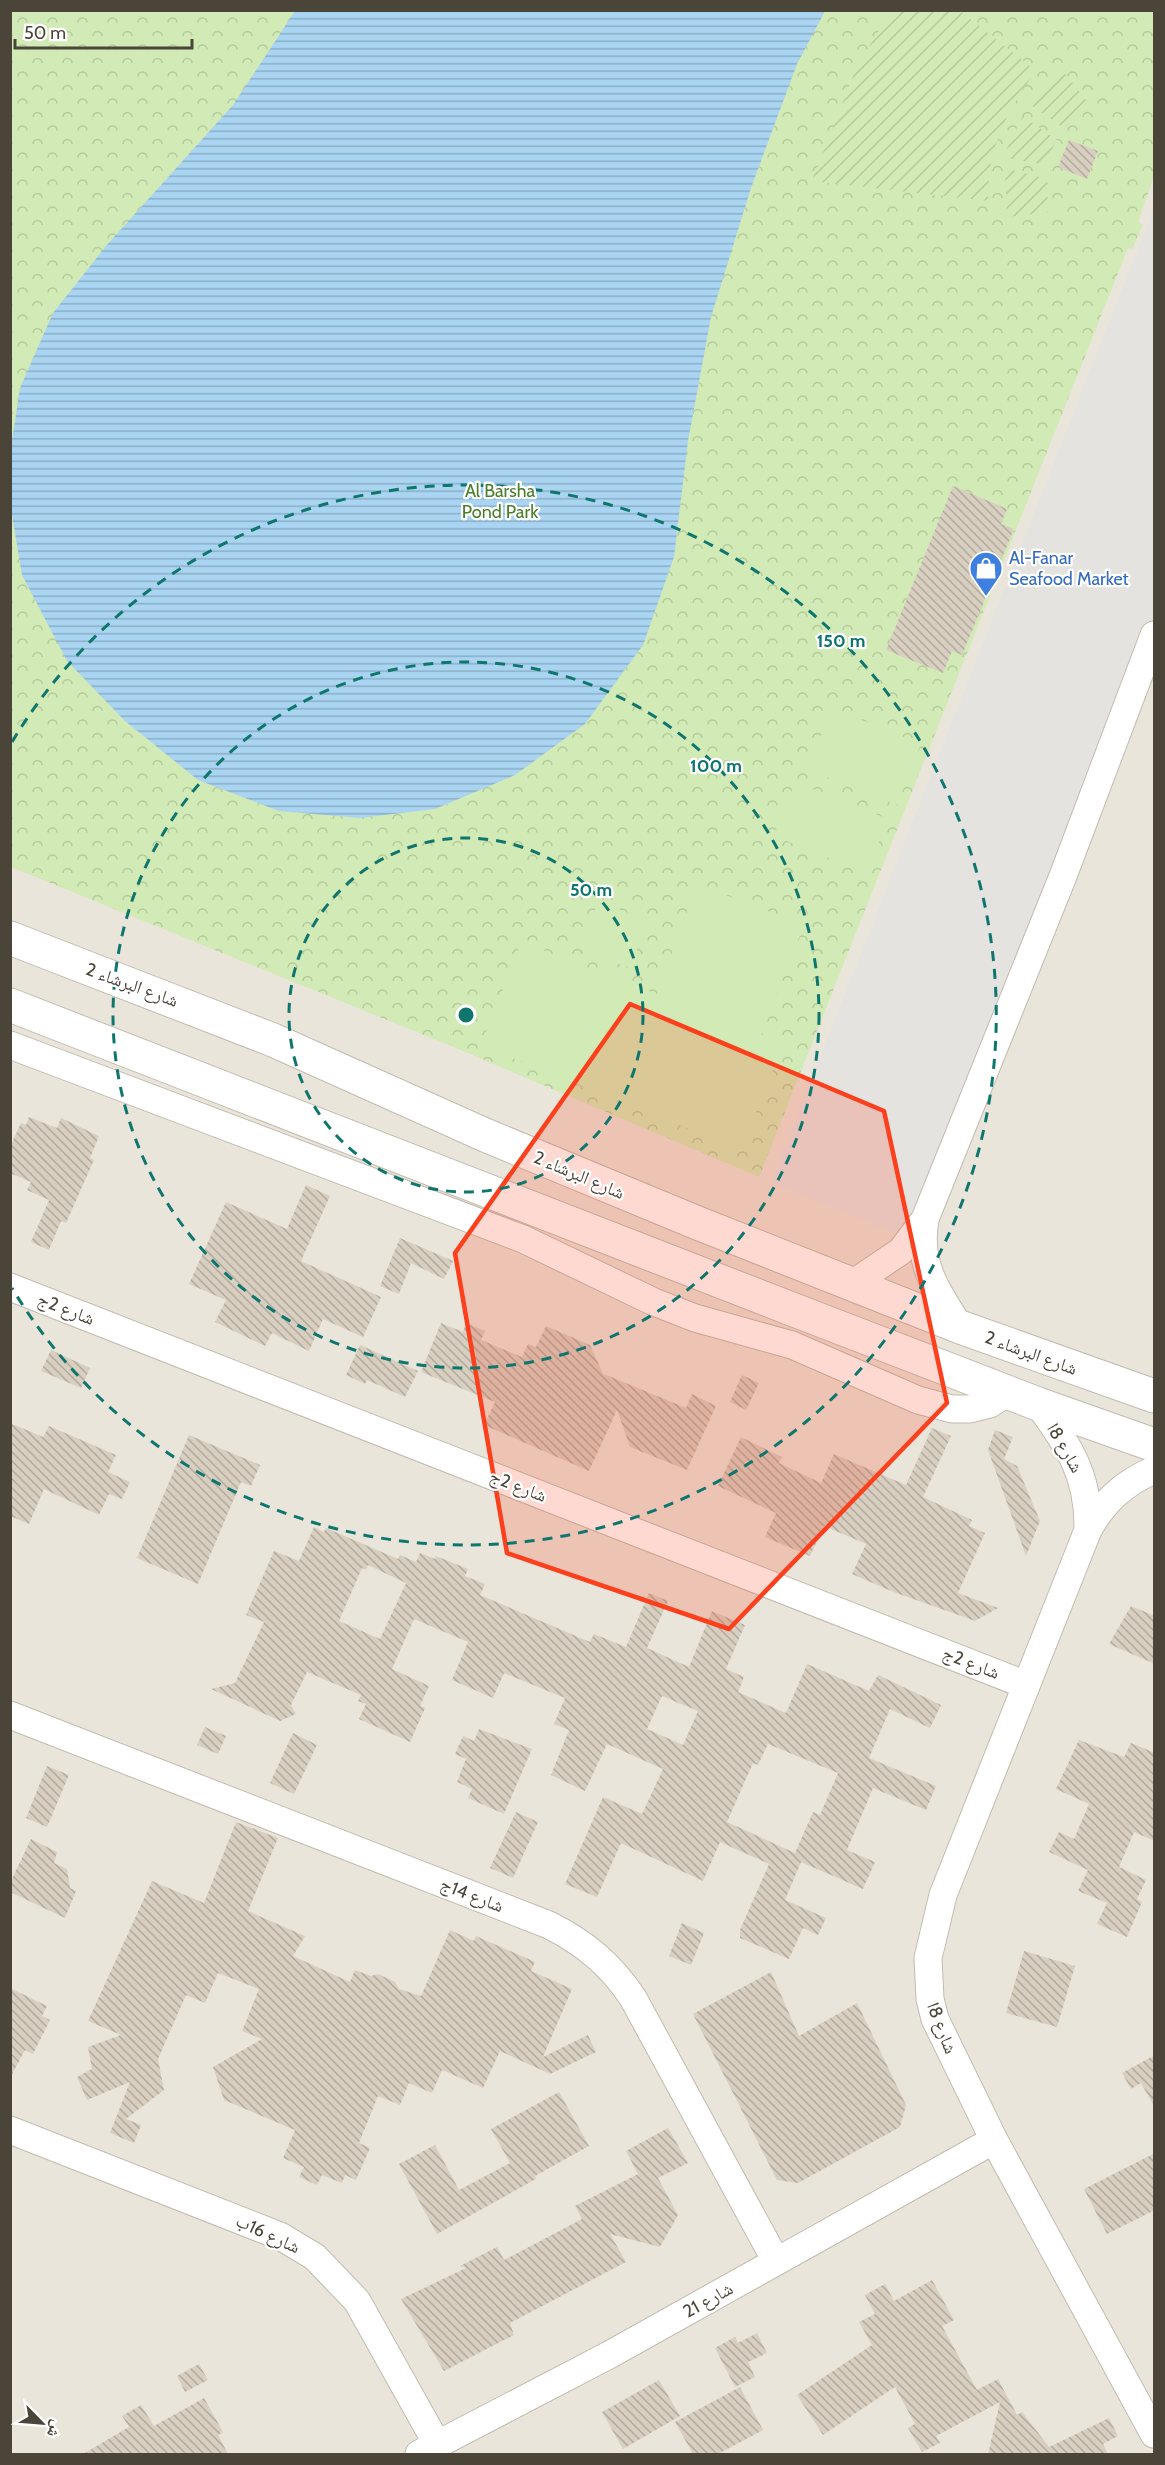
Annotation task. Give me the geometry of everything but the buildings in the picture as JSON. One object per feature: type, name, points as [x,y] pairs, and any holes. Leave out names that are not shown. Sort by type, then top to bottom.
[{"type":"street","points":[[960,1327],[936,1290],[927,1270],[922,1249],[926,1219],[1063,876],[1155,635]]},
{"type":"street","name":"شارع البرشاء 2","points":[[10,938],[273,1040],[581,1176],[960,1327],[1155,1396]]},
{"type":"street","points":[[10,1005],[1038,1404],[1155,1445]]},
{"type":"street","points":[[10,1046],[523,1239],[654,1302],[705,1321],[792,1345],[935,1406],[952,1409],[980,1408],[1008,1392]]},
{"type":"street","points":[[852,1284],[901,1251],[926,1219]]},
{"type":"street","name":"شارع 2ج","points":[[10,1287],[1026,1685]]},
{"type":"street","name":"شارع 8ا","points":[[1038,1404],[1074,1457],[1086,1492],[1088,1530]]},
{"type":"street","name":"شارع 8ا","points":[[1155,1470],[1139,1477],[1115,1494],[1088,1530],[943,1895],[928,1958],[929,1989],[935,2019],[994,2140],[1155,2434]]},
{"type":"street","name":"شارع 14ج","points":[[10,1714],[549,1925],[582,1943],[610,1968],[633,1998],[776,2261]]},
{"type":"street","name":"شارع 16ب","points":[[10,2130],[280,2236],[315,2257],[357,2301],[428,2449]]},
{"type":"street","name":"شارع 21","points":[[428,2449],[609,2355],[994,2140]]},
{"type":"highlighted area","points":[[630,1004],[884,1111],[947,1403],[729,1629],[507,1553],[455,1253]]},
{"type":"shaded area","points":[[11,11],[1154,11],[1154,2454],[11,2454]]},
{"type":"shaded area","points":[[1154,208],[1154,627],[945,1154],[899,1235],[771,1182]]},
{"type":"green space","name":"Al Barsha Pond Park","points":[[10,11],[1154,11],[1154,176],[1138,222],[1143,225],[1132,249],[1128,248],[759,1177],[456,1048],[11,867]]},
{"type":"green space","points":[[890,11],[960,11],[1036,71],[1007,116],[1000,132],[991,165],[988,201],[812,181],[855,71]]},
{"type":"green space","points":[[1063,71],[1091,106],[1065,129],[1028,103]]},
{"type":"green space","points":[[1023,116],[1057,140],[1044,165],[1003,157]]},
{"type":"green space","points":[[1005,168],[1047,179],[1048,212],[1007,217]]},
{"type":"green space","points":[[832,708],[921,744],[897,805],[807,769]]},
{"type":"green space","points":[[795,782],[888,819],[866,873],[774,836]]},
{"type":"green space","points":[[697,884],[804,925],[761,1036],[783,1045],[741,1150],[481,1045],[521,942],[657,994]]},
{"type":"green space","points":[[598,902],[648,920],[630,968],[580,949]]},
{"type":"water","points":[[295,11],[825,11],[797,64],[751,188],[711,317],[688,441],[674,557],[643,645],[585,724],[515,775],[435,809],[360,818],[279,811],[198,780],[125,721],[67,661],[22,575],[11,509],[11,447],[20,388],[53,313],[106,246],[233,105]]},
{"type":"place","name":"Al-Fanar Seafood Market","points":[[986,597]]}]
